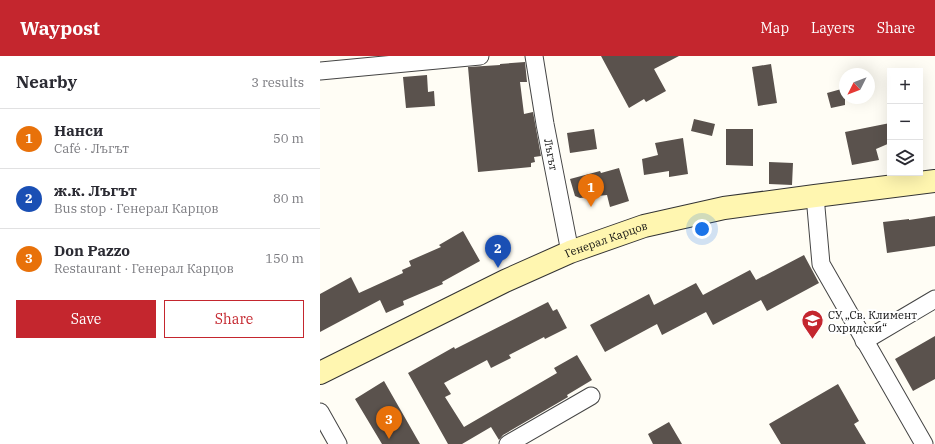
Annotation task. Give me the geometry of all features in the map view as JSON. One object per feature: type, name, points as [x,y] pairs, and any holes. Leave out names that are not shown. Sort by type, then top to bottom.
[{"type":"main road","name":"Генерал Карцов","points":[[320,373],[505,281],[570,252],[644,226],[724,208],[929,182]]},
{"type":"street","points":[[320,71],[480,56]]},
{"type":"street","name":"Лъгът","points":[[534,56],[545,124],[570,252]]},
{"type":"street","points":[[815,196],[821,264],[924,444]]},
{"type":"street","points":[[864,341],[935,299]]},
{"type":"street","points":[[508,444],[591,396]]},
{"type":"street","points":[[320,412],[338,444]]},
{"type":"building","points":[[601,56],[679,56],[654,69],[666,91],[646,102],[644,99],[629,108]]},
{"type":"building","points":[[525,62],[527,82],[520,82],[524,114],[533,112],[541,156],[534,157],[535,162],[531,163],[531,167],[478,172],[468,67]]},
{"type":"building","points":[[771,64],[777,103],[758,106],[752,67]]},
{"type":"building","points":[[427,75],[428,92],[434,91],[435,106],[406,108],[403,77]]},
{"type":"building","points":[[839,90],[839,104],[845,105],[831,108],[827,93]]},
{"type":"building","points":[[694,119],[715,124],[712,136],[691,131]]},
{"type":"building","points":[[887,124],[887,144],[876,149],[879,160],[852,165],[845,132]]},
{"type":"building","points":[[594,129],[597,149],[570,153],[567,133]]},
{"type":"building","points":[[726,129],[753,129],[753,166],[726,165]]},
{"type":"building","points":[[683,138],[688,174],[669,177],[669,171],[644,175],[642,159],[658,155],[655,143]]},
{"type":"building","points":[[769,162],[793,163],[792,185],[769,184]]},
{"type":"building","points":[[619,168],[629,201],[610,207],[607,195],[580,198],[575,196],[570,179],[600,171],[601,173]]},
{"type":"building","points":[[935,216],[935,246],[887,253],[883,222]]},
{"type":"building","points":[[463,231],[480,261],[442,282],[443,284],[403,301],[404,305],[386,313],[380,300],[320,332],[320,294],[351,277],[359,293],[403,273],[402,270],[411,266],[409,261],[441,247],[439,245]]},
{"type":"building","points":[[804,255],[819,283],[767,311],[761,300],[713,325],[706,312],[662,335],[657,324],[605,352],[590,325],[649,294],[654,305],[696,283],[703,295],[750,270],[756,280]]},
{"type":"building","points":[[548,302],[553,311],[557,309],[567,328],[545,339],[544,337],[509,355],[511,358],[491,368],[487,360],[444,383],[451,394],[445,397],[464,427],[557,373],[554,368],[577,355],[592,380],[567,395],[568,397],[503,435],[499,440],[491,427],[462,444],[448,444],[408,373],[454,347],[455,349]]},
{"type":"building","points":[[935,336],[935,379],[913,391],[895,359]]},
{"type":"building","points":[[384,381],[420,444],[382,444],[355,399]]},
{"type":"building","points":[[838,384],[859,421],[854,424],[866,444],[781,444],[769,424]]},
{"type":"building","points":[[669,422],[682,444],[653,444],[648,434]]},
{"type":"place","name":"Нанси","points":[[591,207]]},
{"type":"place","name":"ж.к. Лъгът","points":[[498,268]]},
{"type":"place","name":"СУ „Св. Климент Охридски“","points":[[812,340]]},
{"type":"place","name":"Don Pazzo","points":[[389,439]]}]
